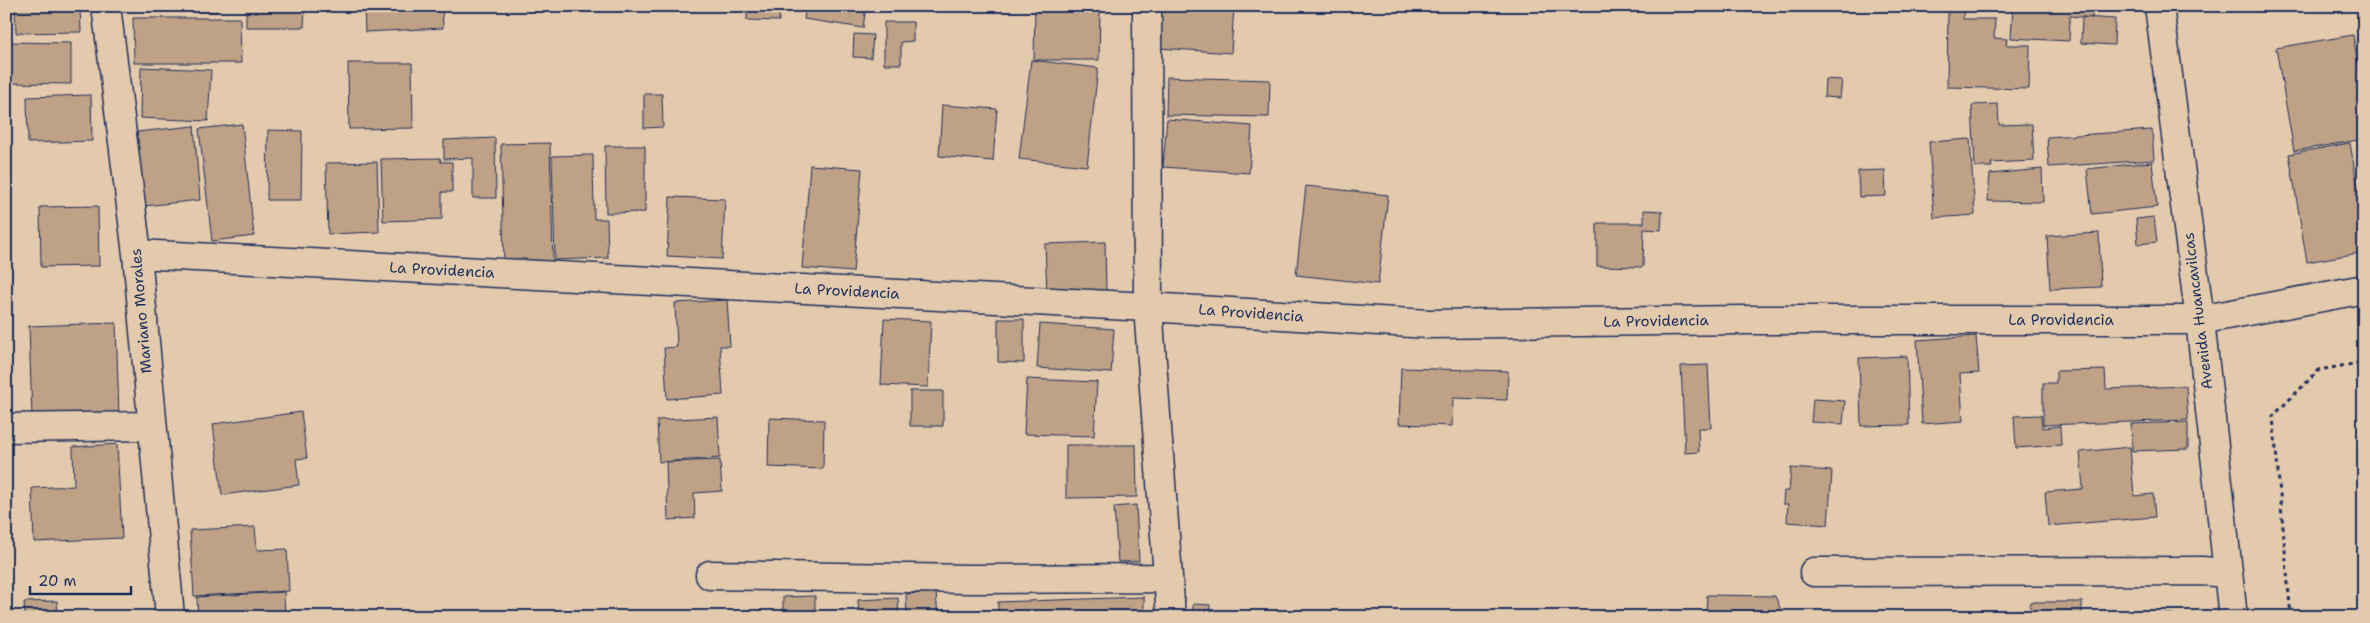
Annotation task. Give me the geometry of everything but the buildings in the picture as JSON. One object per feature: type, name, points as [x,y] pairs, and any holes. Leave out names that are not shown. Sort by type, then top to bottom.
[{"type":"street","name":"Mariano Morales","points":[[106,6],[137,254],[151,426],[170,617]]},
{"type":"street","points":[[1147,6],[1148,307],[1170,617]]},
{"type":"street","name":"Avenida Huancavilcas","points":[[2159,6],[2200,320],[2233,617]]},
{"type":"street","name":"La Providencia","points":[[137,254],[1148,307],[1428,324],[1745,320],[2200,320],[2364,289]]},
{"type":"street","points":[[6,428],[151,426]]},
{"type":"street","points":[[1814,572],[2202,571],[2228,573]]},
{"type":"street","points":[[710,575],[983,579],[1168,578]]},
{"type":"path","points":[[2291,617],[2273,416],[2319,370],[2364,362]]}]
